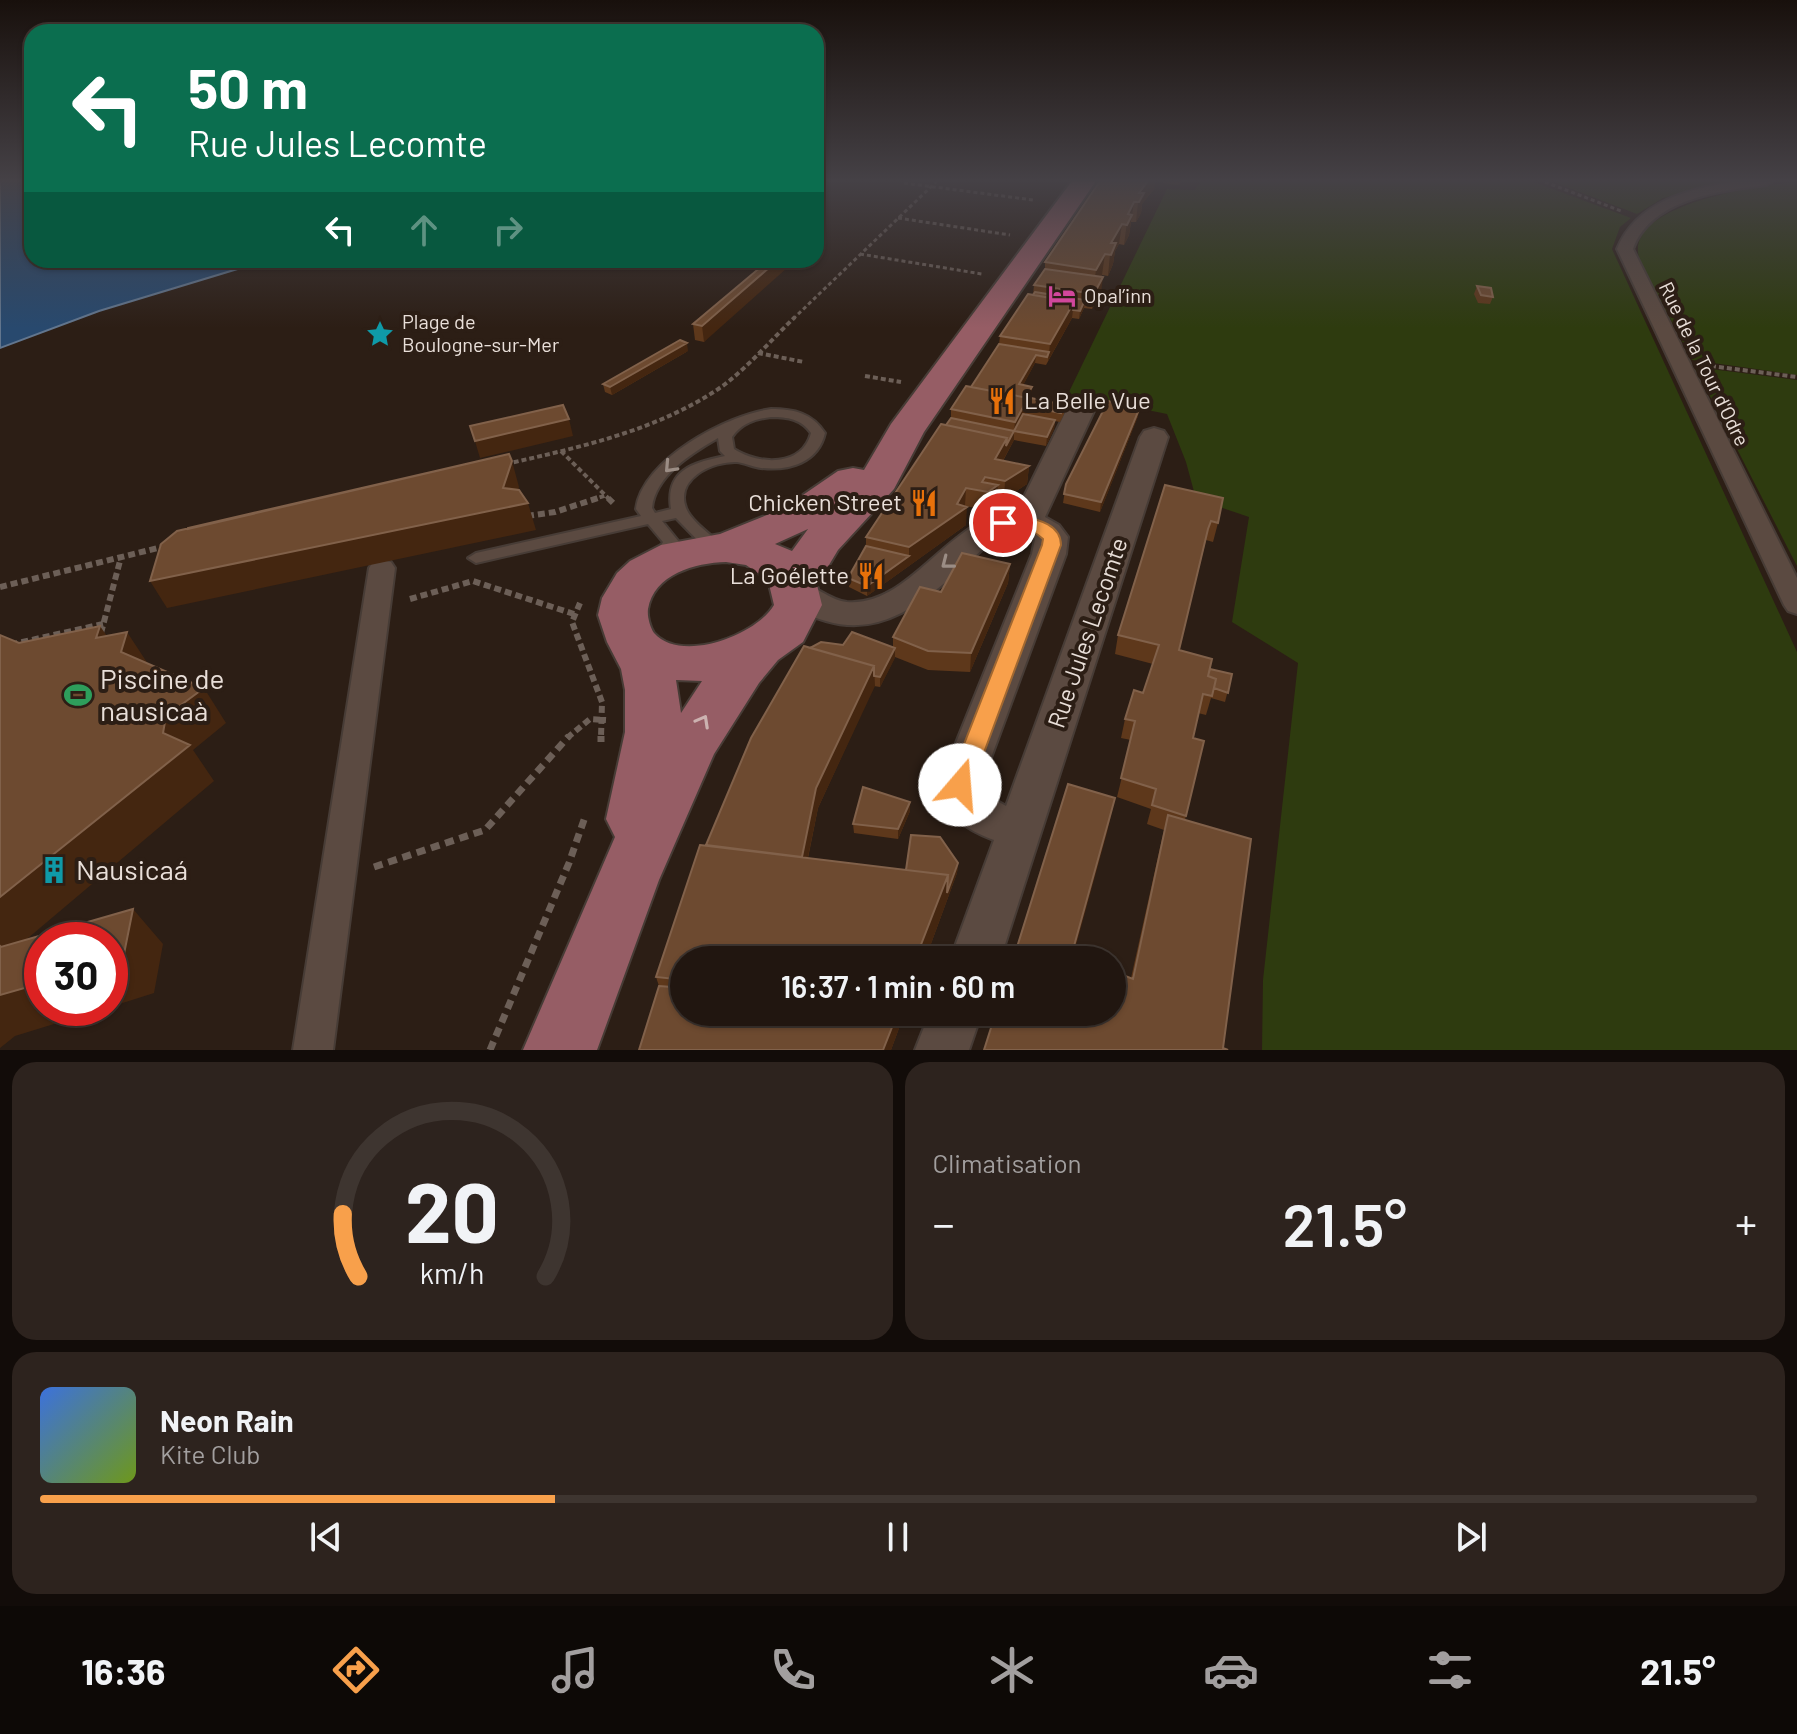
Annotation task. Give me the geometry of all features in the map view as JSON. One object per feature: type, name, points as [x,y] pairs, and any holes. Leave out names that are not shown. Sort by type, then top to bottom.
[{"type":"main road","points":[[560,1050],[621,892],[708,712],[734,675],[789,622],[795,610],[796,588],[821,542],[879,480],[905,432],[1050,230]]},
{"type":"main road","points":[[621,892],[647,765],[654,714],[653,685],[638,646],[624,625],[624,606],[631,589],[652,568],[678,555],[721,548],[787,523],[824,502],[862,473],[905,432]]},
{"type":"main road","points":[[721,548],[750,551],[769,558],[785,569],[796,588]]},
{"type":"main road","points":[[638,646],[667,660],[694,665],[723,662],[759,649]]},
{"type":"street","name":"Rue de la Tour d'Odre","points":[[1634,230],[1629,235],[1625,254],[1797,605]]},
{"type":"street","points":[[1027,522],[1081,409]]},
{"type":"street","name":"Rue Jules Lecomte","points":[[980,946],[1154,437]]},
{"type":"street","points":[[796,588],[834,611],[854,615],[872,612],[912,591],[995,527],[1010,521],[1027,522],[1047,531],[1052,537],[1052,545],[960,785],[967,805],[978,814],[1021,830]]},
{"type":"street","points":[[313,1050],[382,568]]},
{"type":"street","points":[[942,1050],[951,1026]]},
{"type":"lane","points":[[652,568],[671,542],[643,504],[646,493],[692,445],[734,425],[754,416],[779,413],[802,418],[818,433],[815,447],[792,461],[758,464],[736,458],[727,451],[724,442],[726,433],[734,425]]},
{"type":"lane","points":[[721,548],[679,512],[676,492],[686,475],[704,463],[736,458]]},
{"type":"lane","points":[[476,558],[679,512]]},
{"type":"path","points":[[500,466],[633,431],[678,411],[726,383],[885,230]]},
{"type":"path","points":[[977,230],[1043,240]]},
{"type":"path","points":[[860,254],[1015,279]]},
{"type":"path","points":[[757,353],[804,362]]},
{"type":"path","points":[[1678,362],[1797,377]]},
{"type":"path","points":[[865,376],[906,383]]},
{"type":"path","points":[[561,451],[588,480]]},
{"type":"path","points":[[0,587],[167,546]]},
{"type":"path","points":[[99,639],[121,557]]},
{"type":"path","points":[[377,609],[473,581],[574,614]]},
{"type":"path","points":[[0,647],[103,624]]},
{"type":"path","points":[[599,691],[602,719],[600,754]]},
{"type":"path","points":[[338,879],[485,830],[576,728],[590,719],[602,719]]},
{"type":"path","points":[[490,1050],[569,863],[588,809]]},
{"type":"green space","points":[[1147,230],[1619,230],[1612,249],[1797,652],[1797,1050],[1262,1050],[1263,980],[1298,663],[1232,622],[1249,517],[1196,499],[1186,462],[1167,414],[1068,394]]},
{"type":"green space","points":[[1647,230],[1797,230],[1797,375],[1692,360],[1640,261],[1639,241]]},
{"type":"green space","points":[[1695,367],[1797,380],[1797,566]]},
{"type":"water","points":[[0,230],[24,230],[24,268],[241,268],[99,311],[0,348]]},
{"type":"building","points":[[1067,230],[1119,230],[1111,243],[1116,243],[1111,255],[1105,254],[1096,270],[1045,262]]},
{"type":"building","points":[[760,268],[769,268],[702,326],[693,324]]},
{"type":"building","points":[[1045,269],[1103,277],[1094,294],[1034,285]]},
{"type":"building","points":[[1477,286],[1491,288],[1493,297],[1481,295]]},
{"type":"building","points":[[1035,292],[1085,300],[1080,311],[1073,310],[1074,302],[1033,295]]},
{"type":"building","points":[[1028,294],[1074,302],[1050,344],[1000,336]]},
{"type":"building","points":[[680,340],[687,343],[610,387],[603,384]]},
{"type":"building","points":[[999,344],[1049,352],[1047,357],[1036,355],[1019,384],[1032,387],[1026,397],[1065,405],[1061,413],[1027,406],[1028,398],[971,387]]},
{"type":"building","points":[[966,386],[1028,398],[1015,422],[951,409]]},
{"type":"building","points":[[1108,401],[1140,407],[1101,502],[1064,494],[1066,484]]},
{"type":"building","points":[[563,405],[569,419],[475,441],[470,426]]},
{"type":"building","points":[[1023,414],[1055,420],[1047,437],[1014,431]]},
{"type":"building","points":[[951,418],[1014,431],[1006,446],[1007,438],[946,425]]},
{"type":"building","points":[[941,424],[1007,438],[995,459],[1029,466],[1005,481],[985,477],[982,482],[998,485],[988,492],[966,488],[957,504],[967,507],[909,547],[866,537]]},
{"type":"building","points":[[509,454],[512,461],[503,488],[519,490],[528,503],[150,581],[161,544],[177,531]]},
{"type":"building","points":[[492,458],[188,529],[188,528]]},
{"type":"building","points":[[1165,485],[1223,498],[1218,523],[1211,521],[1208,529],[1179,650],[1212,659],[1208,676],[1216,679],[1212,696],[1203,694],[1193,738],[1204,741],[1186,816],[1152,805],[1156,789],[1121,778],[1135,721],[1125,719],[1134,690],[1143,693],[1159,645],[1118,635]]},
{"type":"building","points":[[866,546],[909,556],[867,586],[848,578]]},
{"type":"building","points":[[962,553],[1010,564],[971,653],[928,651],[893,637],[920,587],[941,592]]},
{"type":"building","name":"Nausicaá","points":[[100,626],[96,638],[127,632],[121,652],[204,688],[166,716],[163,733],[190,745],[0,897],[0,635],[19,643]]},
{"type":"building","points":[[852,632],[895,648],[880,677],[874,676],[874,666],[810,648],[821,642],[843,645]]},
{"type":"building","points":[[804,646],[874,666],[816,788],[802,857],[706,845],[751,738]]},
{"type":"building","points":[[1210,669],[1232,674],[1228,693],[1214,688],[1216,679],[1208,676]]},
{"type":"building","points":[[1068,784],[1115,798],[1074,946],[1017,946]]},
{"type":"building","points":[[863,787],[910,802],[898,829],[853,824]]},
{"type":"building","points":[[1168,815],[1251,839],[1223,1048],[1228,1050],[984,1050],[992,1026],[1126,1026],[1126,976],[1133,979]]},
{"type":"building","points":[[911,835],[940,837],[958,863],[947,893],[948,875],[906,870]]},
{"type":"building","points":[[700,845],[948,875],[920,946],[670,946],[670,978],[656,977]]},
{"type":"building","points":[[133,909],[128,934],[128,922],[88,922]]},
{"type":"building","points":[[24,940],[24,988],[0,995],[0,946]]},
{"type":"building","points":[[659,986],[670,987],[670,1026],[892,1026],[883,1050],[639,1050]]},
{"type":"place","name":"Opal’inn","points":[[1062,296]]},
{"type":"place","name":"Plage de Boulogne-sur-Mer","points":[[380,334]]},
{"type":"place","name":"La Belle Vue","points":[[1002,401]]},
{"type":"place","name":"Chicken Street","points":[[924,503]]},
{"type":"place","name":"La Goélette","points":[[871,576]]},
{"type":"place","name":"Piscine de nausicaà","points":[[78,695]]},
{"type":"place","name":"Nausicaá","points":[[54,870]]},
{"type":"route","points":[[960,785],[1052,545],[1052,537],[1039,526],[1018,521],[1003,523]]}]
